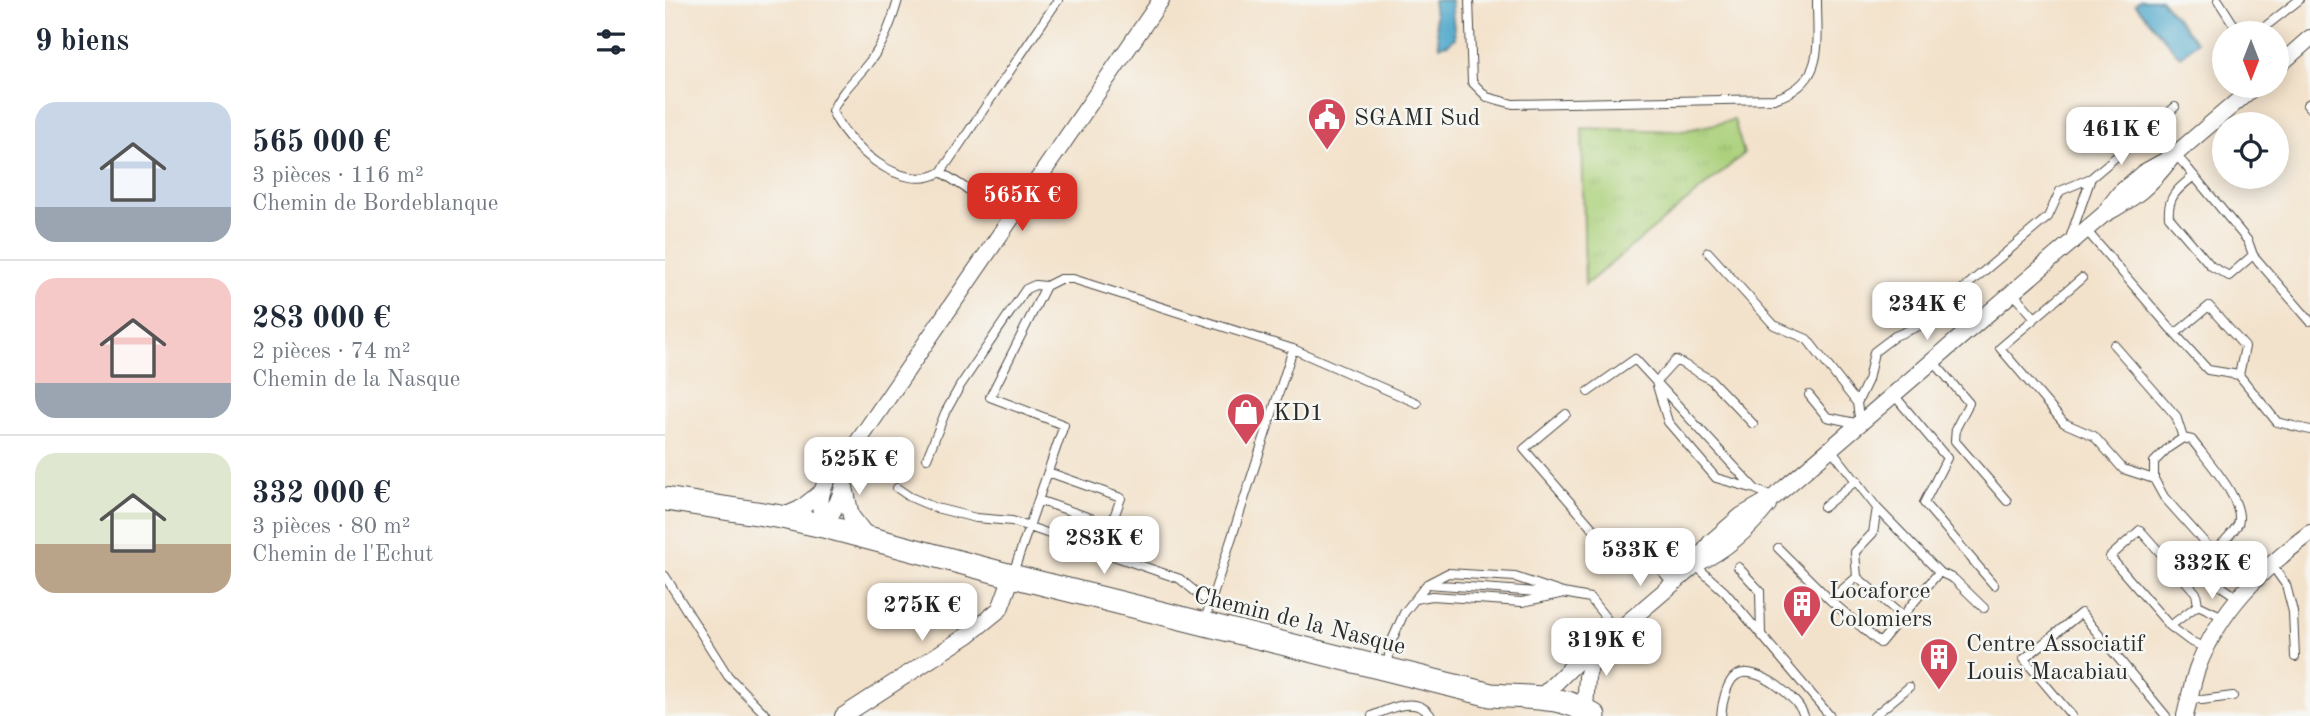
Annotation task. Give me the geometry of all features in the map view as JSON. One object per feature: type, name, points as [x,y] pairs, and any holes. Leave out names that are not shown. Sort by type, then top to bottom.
[{"type":"street","points":[[782,517],[800,509],[820,494],[1161,0]]},
{"type":"street","points":[[2289,56],[2310,38]]},
{"type":"street","points":[[1589,713],[1587,677],[1593,661],[1613,636],[1695,565],[1711,542],[1741,516],[1774,497],[2103,215],[2134,198],[2153,182],[2173,155],[2241,98]]},
{"type":"street","points":[[855,446],[845,467],[844,483],[851,516],[868,538]]},
{"type":"street","points":[[823,526],[844,483]]},
{"type":"street","points":[[820,494],[823,526]]},
{"type":"street","name":"Chemin de la Nasque","points":[[665,499],[782,517],[1012,576],[1206,613],[1388,669],[1491,695],[1541,697],[1589,713]]},
{"type":"street","points":[[2185,716],[2197,670],[2223,617],[2237,597],[2271,564],[2310,533]]},
{"type":"street","points":[[843,716],[968,635],[1000,610],[1012,576]]},
{"type":"street","points":[[1541,697],[1595,644],[1613,636]]},
{"type":"lane","points":[[898,0],[890,25],[872,59],[837,99],[832,111],[837,122],[883,168],[912,178],[930,178],[941,172],[1058,0]]},
{"type":"lane","points":[[1469,0],[1472,82],[1487,97],[1513,104],[1774,99],[1792,94],[1811,73],[1817,61],[1817,0]]},
{"type":"lane","points":[[2218,0],[2231,21]]},
{"type":"lane","points":[[2272,21],[2299,0]]},
{"type":"lane","points":[[1857,403],[1868,380],[1874,352],[1895,336],[1919,326],[2048,217],[2060,191],[2091,178],[2175,107]]},
{"type":"lane","points":[[2173,155],[2248,241],[2253,255],[2310,321]]},
{"type":"lane","points":[[941,172],[1010,217]]},
{"type":"lane","points":[[2194,176],[2174,192],[2170,201],[2169,218],[2211,267],[2229,276],[2253,255]]},
{"type":"lane","points":[[2067,246],[2091,178]]},
{"type":"lane","points":[[2086,230],[2208,370],[2239,375],[2277,422],[2310,430]]},
{"type":"lane","points":[[1708,252],[1774,325],[1807,339],[1857,403],[1860,424],[1826,417],[1809,394]]},
{"type":"lane","points":[[2082,278],[2000,348],[2064,423],[2094,436],[2123,469],[2154,479]]},
{"type":"lane","points":[[927,458],[945,413],[960,386],[1027,289],[1035,285],[1046,286],[1060,279],[1073,279],[1293,349],[1417,403]]},
{"type":"lane","points":[[1012,576],[1064,425],[990,397],[1046,286]]},
{"type":"lane","points":[[2013,293],[2035,318]]},
{"type":"lane","points":[[2175,334],[2210,306],[2245,347],[2239,375]]},
{"type":"lane","points":[[2114,345],[2176,416],[2183,438]]},
{"type":"lane","points":[[1206,613],[1293,349]]},
{"type":"lane","points":[[1588,392],[1635,359],[1755,489]]},
{"type":"lane","points":[[1656,382],[1677,360],[1711,380],[1753,424]]},
{"type":"lane","points":[[1933,361],[1969,403],[1956,428],[1955,441],[2007,501]]},
{"type":"lane","points":[[1656,382],[1668,422],[1716,478],[1774,497]]},
{"type":"lane","points":[[1894,394],[1947,458],[1924,503],[1994,585]]},
{"type":"lane","points":[[1566,414],[1524,449],[1608,546],[1660,569],[1673,584]]},
{"type":"lane","points":[[2214,553],[2237,525],[2238,506],[2192,440],[2183,438],[2154,462],[2154,479],[2164,497],[2214,553],[2222,587],[2237,597]]},
{"type":"lane","points":[[1831,449],[1877,508],[1939,572],[1954,579],[1985,608]]},
{"type":"lane","points":[[1038,500],[1111,525],[1121,498],[1048,472]]},
{"type":"lane","points":[[1824,507],[1857,480]]},
{"type":"lane","points":[[897,488],[917,501],[936,508],[976,518],[1012,521],[1180,579],[1206,613]]},
{"type":"lane","points":[[1877,508],[1873,533],[1855,552],[1857,577],[1902,616]]},
{"type":"lane","points":[[2198,605],[2196,593],[2140,530],[2110,557],[2171,626],[2190,642],[2206,648]]},
{"type":"lane","points":[[1778,548],[1830,600],[1880,643],[1939,572]]},
{"type":"lane","points":[[2271,564],[2287,585],[2293,612],[2295,657]]},
{"type":"lane","points":[[1695,565],[1725,592],[1830,716]]},
{"type":"lane","points":[[1738,567],[1760,591],[1761,634]]},
{"type":"lane","points":[[1388,669],[1390,645],[1404,613],[1427,584],[1448,573],[1515,577],[1563,593]]},
{"type":"lane","points":[[665,576],[728,676],[767,716]]},
{"type":"lane","points":[[1830,600],[1857,577]]},
{"type":"lane","points":[[1427,584],[1563,593],[1590,598],[1613,636]]},
{"type":"lane","points":[[1415,599],[1432,596],[1522,602],[1563,593]]},
{"type":"lane","points":[[2198,605],[2223,617]]},
{"type":"lane","points":[[2171,626],[2198,605]]},
{"type":"lane","points":[[2072,716],[2024,659],[2081,613],[2166,716]]},
{"type":"lane","points":[[1721,716],[1731,680],[1737,674],[1745,673],[1755,674],[1783,691],[1796,702],[1804,716]]},
{"type":"lane","points":[[1874,716],[1909,687]]},
{"type":"lane","points":[[2190,696],[2202,700],[2233,696]]},
{"type":"lane","points":[[1372,716],[1394,707],[1413,705],[1425,709],[1431,716]]},
{"type":"green space","points":[[1734,120],[1744,154],[1585,285],[1582,128],[1682,131]]},
{"type":"water","points":[[1433,0],[1451,0],[1455,38],[1448,44],[1439,46]]},
{"type":"water","points":[[2140,0],[2161,0],[2197,42],[2180,57],[2135,4]]},
{"type":"place","name":"SGAMI Sud","points":[[1327,151]]},
{"type":"place","name":"KD1","points":[[1246,446]]},
{"type":"place","name":"Locaforce Colomiers","points":[[1802,638]]},
{"type":"place","name":"Centre Associatif Louis Macabiau","points":[[1939,691]]}]
